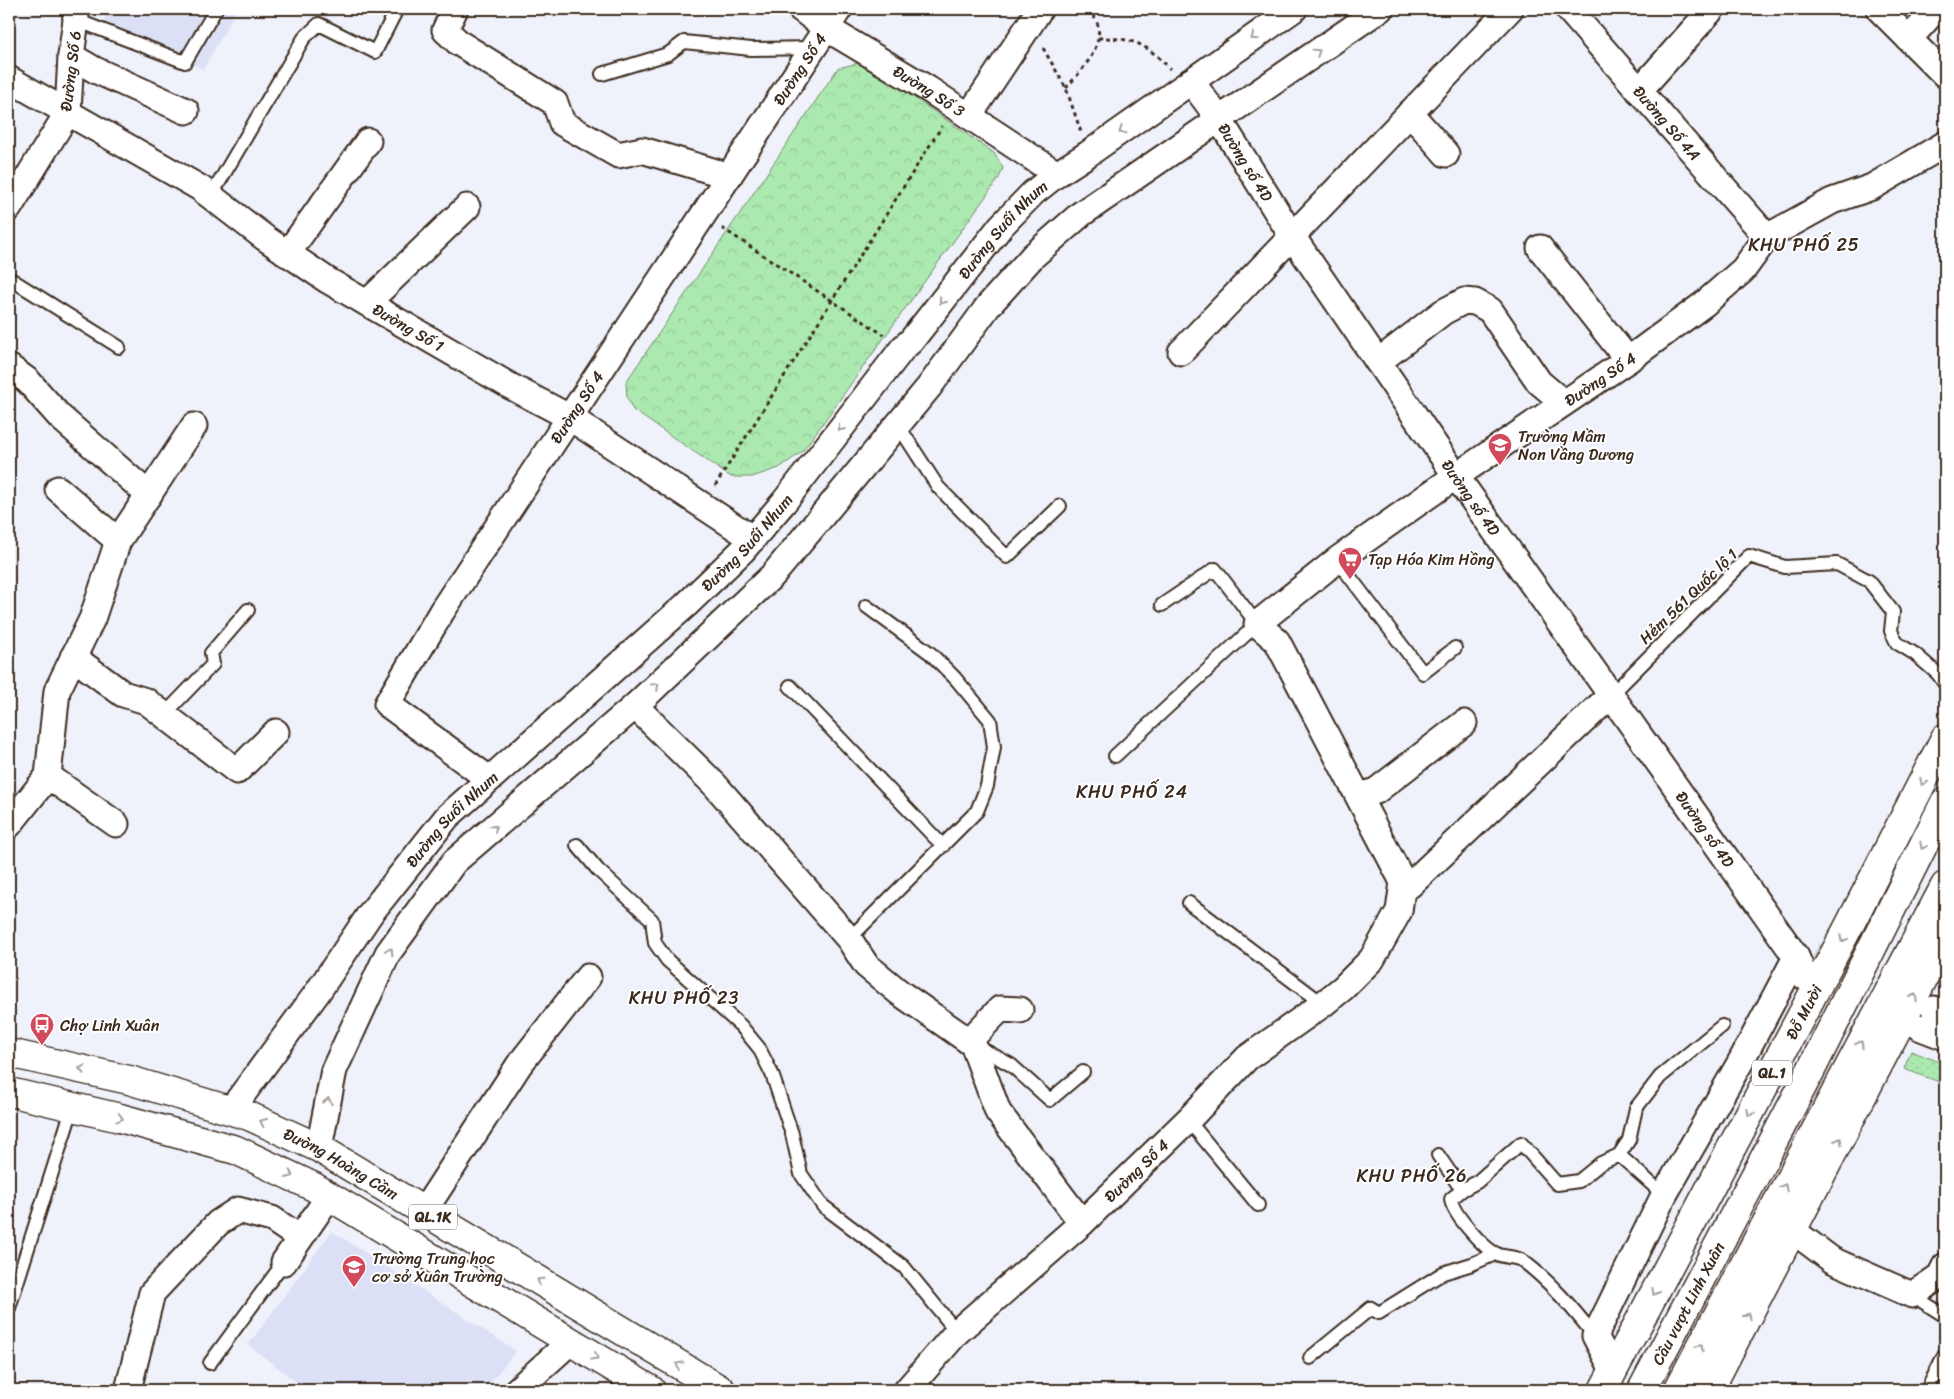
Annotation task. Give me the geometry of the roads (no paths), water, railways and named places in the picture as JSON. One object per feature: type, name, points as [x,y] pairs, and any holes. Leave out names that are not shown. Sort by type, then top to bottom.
[{"type":"main road","name":"Đỗ Mười","points":[[1608,1380],[1844,937],[1945,738]]},
{"type":"main road","name":"Đỗ Mười","points":[[1734,1217],[1813,1066],[1945,802]]},
{"type":"main road","points":[[1792,1230],[1832,1097],[1945,886]]},
{"type":"main road","points":[[1709,1390],[1945,937]]},
{"type":"main road","name":"Đường Hoàng Cầm","points":[[9,1054],[130,1080],[231,1110],[249,1116],[319,1148],[721,1390]]},
{"type":"main road","points":[[1678,1249],[1813,1066]]},
{"type":"main road","name":"Đường Hoàng Cầm","points":[[9,1092],[73,1106],[236,1150],[314,1187],[650,1390]]},
{"type":"main road","name":"Cầu vượt Linh Xuân","points":[[1678,1390],[1832,1097]]},
{"type":"main road","name":"Cầu vượt Linh Xuân","points":[[1642,1390],[1734,1217]]},
{"type":"street","points":[[455,9],[445,30],[459,43],[555,103],[562,123],[618,155],[642,150],[729,176]]},
{"type":"street","name":"Đường Số 3","points":[[801,9],[826,28],[961,111],[1057,174]]},
{"type":"street","points":[[961,111],[1040,9]]},
{"type":"street","name":"Đường Suối Nhum","points":[[231,1110],[317,994],[370,914],[447,817],[686,605],[752,538],[784,502],[903,348],[911,341],[1001,226],[1034,193],[1057,174],[1294,9]]},
{"type":"street","points":[[319,1148],[334,1070],[388,953],[454,862],[635,706],[772,575],[929,387],[989,305],[1033,256],[1080,214],[1380,9]]},
{"type":"street","points":[[1181,352],[1510,9]]},
{"type":"street","name":"Đường Số 4A","points":[[1568,9],[1767,237]]},
{"type":"street","points":[[1639,91],[1712,9]]},
{"type":"street","points":[[1879,9],[1945,74]]},
{"type":"street","points":[[1909,39],[1936,9]]},
{"type":"street","name":"Đường Số 6","points":[[9,208],[68,112],[75,14]]},
{"type":"street","name":"Đường Số 4","points":[[489,779],[388,704],[442,611],[826,28]]},
{"type":"street","points":[[71,56],[95,70],[186,111]]},
{"type":"street","name":"Đường Số 1","points":[[9,79],[210,196],[287,254],[327,280],[510,386],[569,417],[752,538]]},
{"type":"street","name":"Đường số 4D","points":[[1189,83],[1219,119],[1292,236],[1456,476],[1805,963],[1741,1061],[1664,1195]]},
{"type":"street","points":[[1410,113],[1446,154]]},
{"type":"street","points":[[287,254],[368,141]]},
{"type":"street","name":"Đường Số 4","points":[[1257,624],[1337,560],[1456,476],[1628,360],[1704,304],[1744,270],[1767,237],[1832,201],[1872,187],[1945,144]]},
{"type":"street","points":[[367,304],[466,208]]},
{"type":"street","points":[[1540,248],[1628,360]]},
{"type":"street","points":[[1378,362],[1443,312],[1464,301],[1475,302],[1490,310],[1539,382],[1564,403]]},
{"type":"street","points":[[9,367],[28,381],[60,416],[149,495]]},
{"type":"street","points":[[9,825],[48,776],[57,691],[92,619],[118,541],[194,426]]},
{"type":"street","points":[[58,488],[118,541]]},
{"type":"street","points":[[1257,624],[1277,641],[1403,882],[1410,885],[1612,694]]},
{"type":"street","points":[[73,657],[124,694],[146,701],[237,771],[276,732]]},
{"type":"street","points":[[635,706],[715,785],[848,939],[866,965],[900,993],[971,1042],[998,1112],[1082,1223]]},
{"type":"street","points":[[1358,796],[1376,791],[1464,723]]},
{"type":"street","points":[[48,776],[116,824]]},
{"type":"street","name":"Đường Số 4","points":[[907,1390],[957,1332],[1082,1223],[1188,1120],[1247,1058],[1323,1004],[1343,988],[1372,959],[1399,911],[1403,882]]},
{"type":"street","points":[[424,1211],[519,1065],[588,977]]},
{"type":"street","points":[[971,1042],[1000,1009],[1020,1010]]},
{"type":"street","points":[[1933,1016],[1945,1036]]},
{"type":"street","points":[[1608,1380],[1595,1336],[1664,1195]]},
{"type":"street","points":[[284,1262],[329,1196]]},
{"type":"street","points":[[128,1390],[152,1293],[218,1223],[238,1210],[272,1219],[300,1238]]},
{"type":"street","points":[[1792,1230],[1832,1260],[1912,1295],[1940,1276],[1945,1266]]},
{"type":"street","points":[[517,1390],[570,1342]]},
{"type":"lane","points":[[75,14],[185,62],[216,9]]},
{"type":"lane","points":[[210,196],[304,38],[320,24],[375,52],[397,9]]},
{"type":"lane","points":[[602,74],[668,54],[684,42],[751,49],[826,28]]},
{"type":"lane","points":[[9,278],[119,347]]},
{"type":"lane","points":[[898,425],[938,487],[1007,557],[1060,506]]},
{"type":"lane","name":"Hẻm 561 Quốc lộ 1","points":[[1612,694],[1749,556],[1784,566],[1837,564],[1869,581],[1893,612],[1891,631],[1897,643],[1915,654],[1938,674],[1945,684]]},
{"type":"lane","points":[[1337,560],[1423,674],[1454,648]]},
{"type":"lane","points":[[1115,756],[1257,624],[1215,570],[1162,605]]},
{"type":"lane","points":[[848,939],[977,812],[987,786],[994,748],[990,720],[955,678],[930,653],[866,606]]},
{"type":"lane","points":[[164,715],[213,664],[211,653],[248,610]]},
{"type":"lane","points":[[790,686],[943,846]]},
{"type":"lane","points":[[577,845],[598,870],[652,920],[655,943],[667,960],[741,1026],[759,1048],[772,1074],[792,1134],[801,1174],[823,1206],[904,1267],[957,1332]]},
{"type":"lane","points":[[1190,903],[1323,1004]]},
{"type":"lane","points":[[1595,1336],[1549,1284],[1520,1259],[1495,1254],[1483,1244],[1464,1223],[1452,1205],[1451,1198],[1477,1182],[1521,1143],[1557,1184],[1579,1181],[1601,1162],[1620,1155],[1629,1140],[1636,1108],[1660,1077],[1722,1026]]},
{"type":"lane","points":[[971,1042],[1011,1065],[1050,1100],[1084,1072]]},
{"type":"lane","points":[[9,1308],[73,1106]]},
{"type":"lane","points":[[1188,1120],[1258,1205]]},
{"type":"lane","points":[[1438,1155],[1462,1190]]},
{"type":"lane","points":[[1620,1155],[1664,1195]]},
{"type":"lane","points":[[1310,1358],[1371,1308],[1380,1312],[1444,1273],[1495,1254]]},
{"type":"lane","points":[[210,1363],[284,1262]]},
{"type":"lane","points":[[1912,1295],[1945,1316]]},
{"type":"lane","points":[[1927,1390],[1945,1353]]},
{"type":"tunnel","points":[[1814,955],[1909,998]]},
{"type":"tunnel","points":[[1805,977],[1898,1018]]},
{"type":"place","name":"Trường Mầm Non Vầng Dương","points":[[1500,466]]},
{"type":"place","name":"Tạp Hóa Kim Hồng","points":[[1350,580]]},
{"type":"place","name":"Chợ Linh Xuân","points":[[42,1046]]},
{"type":"place","name":"Trường Trung học cơ sở Xuân Trường","points":[[354,1288]]},
{"type":"district","name":"KHU PHỐ 25","points":[[1804,245]]},
{"type":"district","name":"KHU PHỐ 24","points":[[1132,792]]},
{"type":"district","name":"KHU PHỐ 23","points":[[684,998]]},
{"type":"district","name":"KHU PHỐ 26","points":[[1412,1176]]}]
